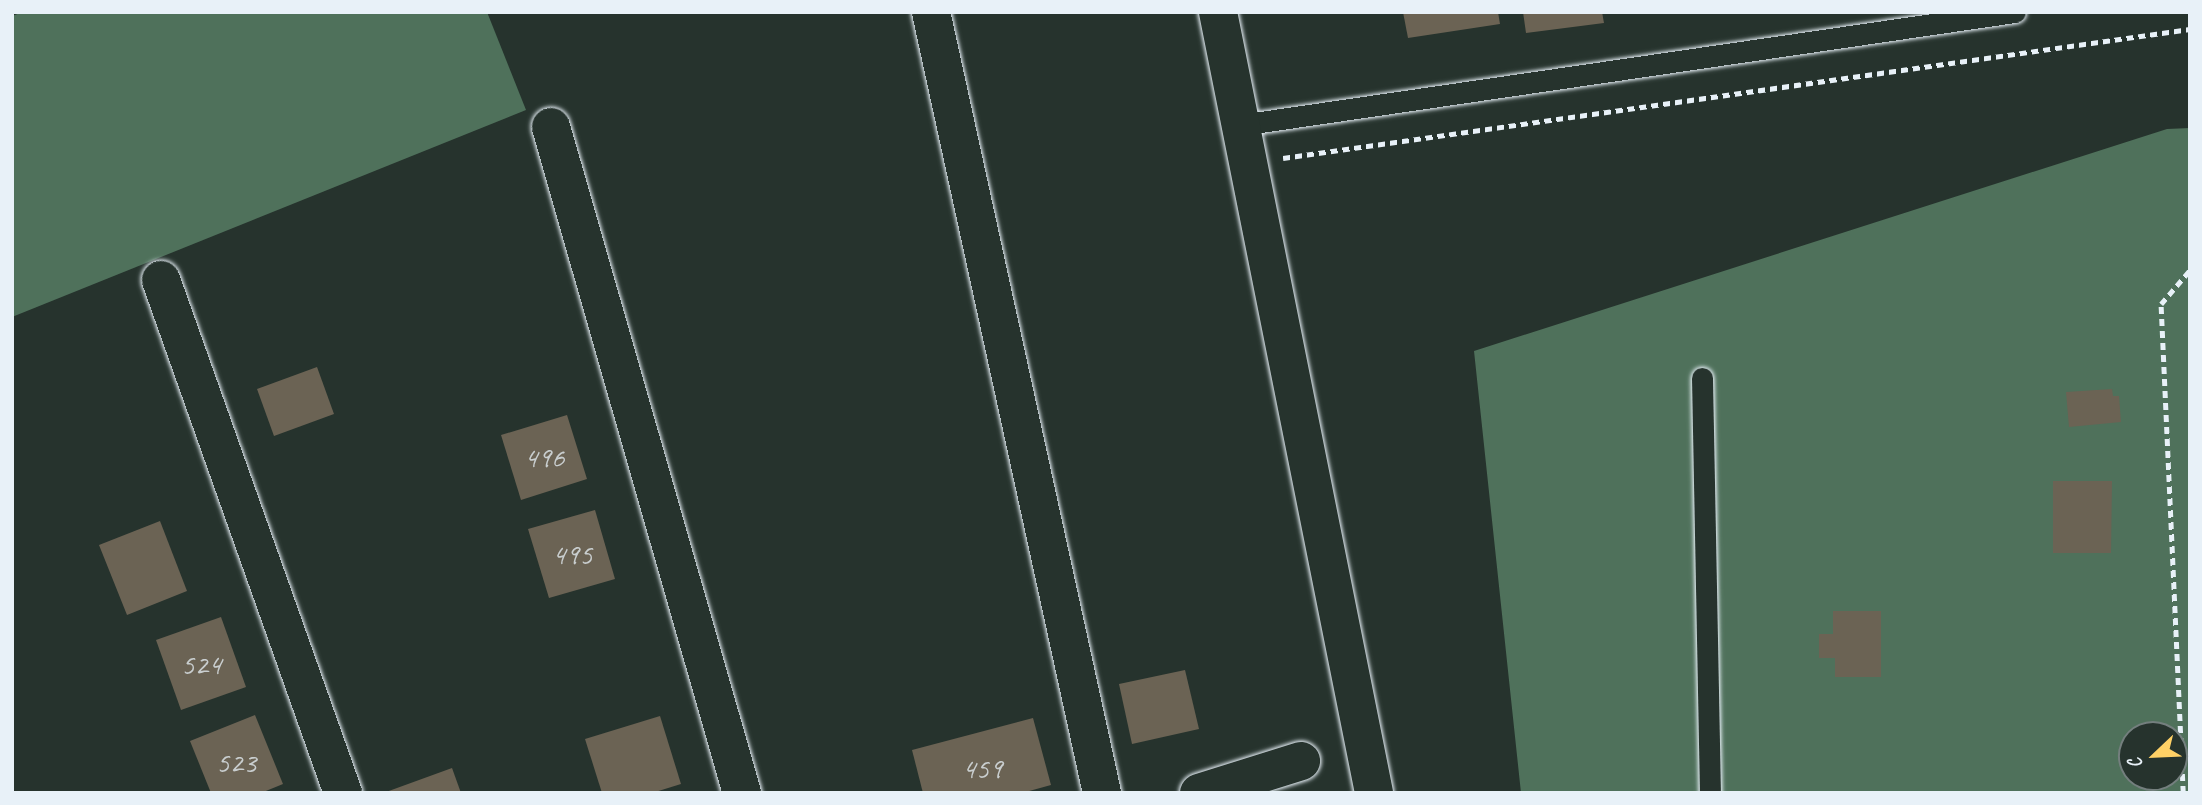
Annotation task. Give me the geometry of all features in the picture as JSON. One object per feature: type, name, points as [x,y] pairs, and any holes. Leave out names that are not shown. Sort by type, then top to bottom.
[{"type":"street","points":[[931,12],[1102,793]]},
{"type":"street","points":[[1219,12],[1374,793]]},
{"type":"street","points":[[551,127],[742,793]]},
{"type":"street","points":[[161,280],[343,793]]},
{"type":"street","points":[[1199,793],[1301,761]]},
{"type":"lane","points":[[1240,125],[2015,12]]},
{"type":"lane","points":[[1702,378],[1710,793]]},
{"type":"path","points":[[1248,164],[2190,29]]},
{"type":"path","points":[[2183,793],[2161,304],[2190,270]]},
{"type":"green space","points":[[23,12],[487,12],[526,110],[12,317],[12,16]]},
{"type":"green space","points":[[2190,128],[2190,793],[1521,793],[1474,351],[2167,129]]},
{"type":"building","points":[[1403,12],[1498,12],[1500,24],[1408,38]]},
{"type":"building","points":[[1523,12],[1602,12],[1604,23],[1526,33]]},
{"type":"building","points":[[317,367],[334,414],[274,436],[257,389]]},
{"type":"building","points":[[2112,389],[2113,396],[2119,396],[2121,422],[2069,427],[2066,392]]},
{"type":"building","points":[[567,415],[587,479],[521,500],[501,435]]},
{"type":"building","points":[[2053,481],[2112,481],[2111,553],[2053,553]]},
{"type":"building","points":[[595,510],[615,579],[549,598],[528,529]]},
{"type":"building","points":[[160,521],[187,591],[127,615],[99,545]]},
{"type":"building","points":[[1833,611],[1881,611],[1881,677],[1835,677],[1835,658],[1819,658],[1819,634],[1833,634]]},
{"type":"building","points":[[221,617],[246,687],[181,710],[156,640]]},
{"type":"building","points":[[1185,670],[1199,729],[1132,744],[1119,684]]},
{"type":"building","points":[[255,715],[283,784],[261,793],[211,793],[190,741]]},
{"type":"building","points":[[660,716],[681,784],[652,793],[602,793],[585,739]]},
{"type":"building","points":[[1033,718],[1051,785],[1022,793],[923,793],[912,750]]},
{"type":"building","points":[[452,768],[461,793],[386,793],[386,792]]}]
